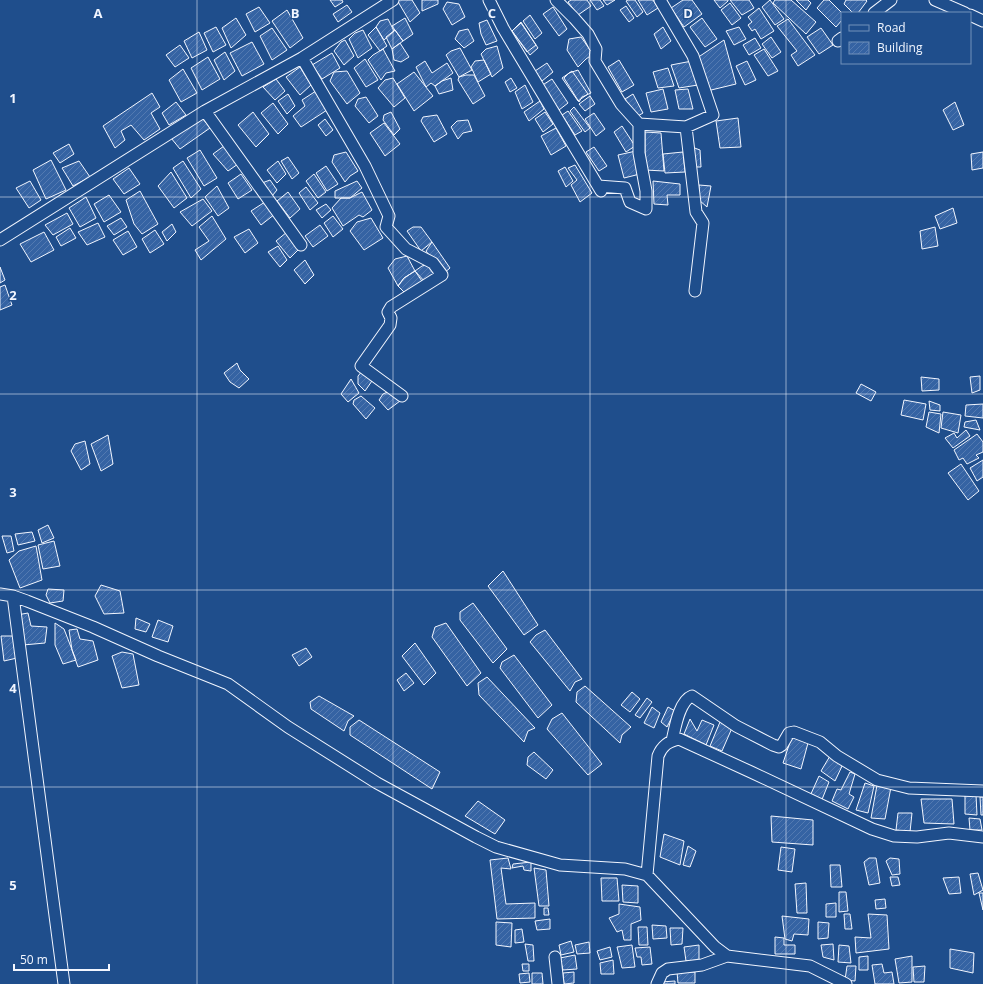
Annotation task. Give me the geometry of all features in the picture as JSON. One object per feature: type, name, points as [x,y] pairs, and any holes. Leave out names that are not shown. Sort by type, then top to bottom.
[{"type":"street","points":[[0,240],[205,111],[302,58],[393,0]]},
{"type":"street","points":[[489,0],[503,28],[600,189],[625,188],[630,202],[646,209],[646,191],[639,153],[639,124],[621,104],[594,61],[596,49],[588,34],[556,0]]},
{"type":"street","points":[[639,124],[686,127],[713,115],[693,56],[660,0]]},
{"type":"street","points":[[875,12],[891,0]]},
{"type":"street","points":[[935,0],[963,12]]},
{"type":"street","points":[[971,15],[983,21]]},
{"type":"street","points":[[302,58],[364,166],[389,216],[386,227],[406,249],[433,263],[442,275],[391,307],[388,312],[391,318],[390,325],[361,366],[402,396]]},
{"type":"street","points":[[205,111],[301,245]]},
{"type":"street","points":[[686,127],[696,212],[703,223],[694,291]]},
{"type":"street","points":[[0,594],[13,596],[93,627],[158,656],[228,684],[288,727],[377,783],[496,847],[560,865],[625,869],[647,876],[715,947],[727,956]]},
{"type":"street","points":[[13,596],[64,984]]},
{"type":"street","points":[[672,741],[681,706],[688,697],[692,696],[736,726],[773,745],[779,747],[790,733],[794,732],[820,742],[837,756],[877,780],[909,788],[983,791]]},
{"type":"street","points":[[647,876],[658,756],[665,744],[679,740],[872,829],[894,836],[917,837],[949,832],[983,837]]},
{"type":"street","points":[[657,984],[662,973],[668,969],[702,965],[727,956],[810,966],[846,984]]},
{"type":"street","points":[[555,957],[558,984]]},
{"type":"building","points":[[330,0],[342,0],[343,2],[335,7]]},
{"type":"building","points":[[397,0],[412,0],[420,13],[410,22]]},
{"type":"building","points":[[422,0],[438,0],[438,4],[422,11]]},
{"type":"building","points":[[571,0],[587,0],[591,6],[578,15],[568,2]]},
{"type":"building","points":[[590,0],[600,0],[604,6],[597,10]]},
{"type":"building","points":[[603,0],[615,0],[607,5]]},
{"type":"building","points":[[635,0],[643,12],[637,17],[626,1]]},
{"type":"building","points":[[638,0],[653,0],[658,8],[647,15]]},
{"type":"building","points":[[683,0],[692,0],[702,14],[684,27],[671,8]]},
{"type":"building","points":[[714,0],[728,0],[728,1],[720,8]]},
{"type":"building","points":[[730,0],[749,0],[754,8],[742,15]]},
{"type":"building","points":[[770,0],[784,19],[775,25],[762,7]]},
{"type":"building","points":[[775,0],[791,0],[816,22],[806,34],[773,3]]},
{"type":"building","points":[[796,0],[808,0],[811,3],[806,10]]},
{"type":"building","points":[[824,0],[829,0],[841,12],[841,21],[836,27],[817,8]]},
{"type":"building","points":[[846,0],[867,1],[859,12],[852,12],[844,4]]},
{"type":"building","points":[[447,2],[459,4],[465,17],[452,25],[443,9]]},
{"type":"building","points":[[730,3],[741,18],[732,25],[721,10]]},
{"type":"building","points":[[347,5],[352,12],[338,22],[333,14]]},
{"type":"building","points":[[626,6],[634,18],[629,22],[620,10]]},
{"type":"building","points":[[259,7],[270,23],[255,32],[246,14]]},
{"type":"building","points":[[553,7],[567,29],[559,36],[543,14]]},
{"type":"building","points":[[759,8],[774,31],[761,39],[755,29],[752,31],[748,25],[752,22],[748,17]]},
{"type":"building","points":[[287,10],[303,38],[290,48],[272,21]]},
{"type":"building","points":[[530,15],[542,33],[535,39],[523,21]]},
{"type":"building","points":[[236,18],[246,35],[231,48],[222,28]]},
{"type":"building","points":[[405,18],[413,34],[403,41],[392,26]]},
{"type":"building","points":[[702,18],[717,39],[705,47],[690,27]]},
{"type":"building","points":[[388,19],[394,31],[384,40],[376,27],[380,21]]},
{"type":"building","points":[[788,19],[815,55],[798,66],[791,55],[797,51],[777,26]]},
{"type":"building","points":[[487,20],[497,41],[486,45],[481,34],[479,23]]},
{"type":"building","points":[[521,22],[538,48],[530,55],[512,31]]},
{"type":"building","points":[[521,23],[536,45],[527,52],[512,31]]},
{"type":"building","points":[[216,27],[226,45],[213,52],[204,33]]},
{"type":"building","points":[[376,27],[387,46],[380,51],[368,35]]},
{"type":"building","points":[[663,27],[671,41],[661,49],[654,34]]},
{"type":"building","points":[[739,27],[746,39],[734,45],[726,31]]},
{"type":"building","points":[[272,28],[287,50],[272,60],[260,36]]},
{"type":"building","points":[[821,28],[833,45],[819,54],[807,37]]},
{"type":"building","points":[[468,29],[474,41],[464,48],[455,39],[459,31]]},
{"type":"building","points":[[363,30],[372,48],[358,58],[349,39],[355,33]]},
{"type":"building","points":[[395,30],[403,41],[392,49],[386,37]]},
{"type":"building","points":[[199,32],[207,50],[192,58],[184,41]]},
{"type":"building","points":[[581,37],[593,54],[578,67],[567,50],[569,39]]},
{"type":"building","points":[[771,37],[781,52],[772,58],[762,44]]},
{"type":"building","points":[[755,38],[761,48],[749,55],[743,45]]},
{"type":"building","points":[[345,40],[354,56],[344,65],[334,51],[341,42]]},
{"type":"building","points":[[724,40],[736,84],[707,91],[697,58]]},
{"type":"building","points":[[252,42],[264,64],[242,76],[230,53]]},
{"type":"building","points":[[400,43],[409,57],[401,62],[394,60],[392,49]]},
{"type":"building","points":[[180,45],[189,58],[175,67],[166,55]]},
{"type":"building","points":[[497,46],[503,68],[492,77],[481,54],[486,49]]},
{"type":"building","points":[[460,48],[472,70],[459,77],[446,55],[451,51]]},
{"type":"building","points":[[383,49],[395,71],[386,73],[381,80],[368,60]]},
{"type":"building","points":[[764,49],[778,71],[768,76],[754,55]]},
{"type":"building","points":[[225,52],[235,71],[224,80],[214,60]]},
{"type":"building","points":[[332,53],[340,68],[322,79],[312,65]]},
{"type":"building","points":[[208,57],[220,79],[202,90],[191,68]]},
{"type":"building","points":[[365,59],[378,80],[366,87],[354,68]]},
{"type":"building","points":[[484,60],[491,74],[478,82],[471,67],[475,61]]},
{"type":"building","points":[[619,60],[634,85],[622,92],[608,67]]},
{"type":"building","points":[[425,61],[432,73],[447,63],[453,73],[435,86],[431,83],[426,87],[416,67]]},
{"type":"building","points":[[692,61],[698,85],[679,88],[671,65]]},
{"type":"building","points":[[747,61],[756,80],[745,85],[736,66]]},
{"type":"building","points":[[547,63],[553,72],[542,81],[535,71]]},
{"type":"building","points":[[300,67],[311,85],[300,95],[286,77]]},
{"type":"building","points":[[668,68],[674,86],[658,88],[653,72]]},
{"type":"building","points":[[183,69],[197,93],[181,102],[169,80]]},
{"type":"building","points":[[578,70],[591,93],[582,97],[579,102],[564,78],[569,73]]},
{"type":"building","points":[[347,71],[360,93],[347,104],[330,81],[334,72]]},
{"type":"building","points":[[572,71],[588,94],[578,101],[562,78]]},
{"type":"building","points":[[414,72],[433,96],[414,111],[397,84]]},
{"type":"building","points":[[474,75],[485,96],[473,104],[458,80],[459,77]]},
{"type":"building","points":[[393,78],[405,98],[394,107],[378,88],[385,80]]},
{"type":"building","points":[[451,78],[453,90],[439,94],[435,86],[442,81]]},
{"type":"building","points":[[511,78],[517,88],[510,92],[505,82]]},
{"type":"building","points":[[276,79],[285,91],[275,100],[263,87]]},
{"type":"building","points":[[552,79],[568,103],[559,110],[541,86]]},
{"type":"building","points":[[525,85],[533,102],[522,109],[515,92]]},
{"type":"building","points":[[663,89],[668,109],[651,112],[646,93]]},
{"type":"building","points":[[688,89],[693,109],[679,109],[675,90]]},
{"type":"building","points":[[316,91],[327,110],[301,127],[293,116],[305,106],[302,100]]},
{"type":"building","points":[[152,93],[160,107],[151,113],[160,129],[144,140],[131,125],[121,131],[125,140],[115,148],[103,126]]},
{"type":"building","points":[[288,94],[295,106],[287,114],[278,101]]},
{"type":"building","points":[[633,94],[643,113],[636,117],[625,99]]},
{"type":"building","points":[[590,96],[595,104],[585,111],[579,104]]},
{"type":"building","points":[[366,97],[378,116],[369,123],[355,106],[358,99]]},
{"type":"building","points":[[540,101],[544,109],[529,121],[524,112]]},
{"type":"building","points":[[176,102],[186,115],[169,125],[162,113]]},
{"type":"building","points":[[955,102],[964,125],[953,130],[943,110]]},
{"type":"building","points":[[273,103],[288,124],[278,134],[261,113]]},
{"type":"building","points":[[574,107],[590,128],[585,132],[570,111]]},
{"type":"building","points":[[568,111],[582,131],[575,135],[562,115]]},
{"type":"building","points":[[253,112],[269,134],[256,147],[238,125]]},
{"type":"building","points":[[391,112],[400,129],[394,135],[383,120],[384,115]]},
{"type":"building","points":[[545,112],[553,124],[543,132],[535,119]]},
{"type":"building","points":[[594,113],[605,129],[596,136],[585,119]]},
{"type":"building","points":[[437,115],[447,134],[434,142],[421,121],[423,117]]},
{"type":"building","points":[[738,118],[741,147],[720,148],[716,121]]},
{"type":"building","points":[[203,119],[210,128],[180,149],[171,138]]},
{"type":"building","points":[[325,119],[333,130],[326,136],[318,125]]},
{"type":"building","points":[[468,120],[472,131],[463,133],[458,139],[451,127],[457,121]]},
{"type":"building","points":[[384,123],[400,144],[385,156],[370,133]]},
{"type":"building","points":[[622,126],[635,146],[626,152],[614,132]]},
{"type":"building","points":[[556,128],[566,146],[551,155],[541,136]]},
{"type":"building","points":[[645,132],[661,133],[664,171],[645,170]]},
{"type":"building","points":[[69,144],[74,154],[60,163],[53,153]]},
{"type":"building","points":[[224,146],[238,164],[228,171],[213,154]]},
{"type":"building","points":[[594,147],[607,166],[599,171],[586,152]]},
{"type":"building","points":[[692,147],[700,150],[701,167],[694,167]]},
{"type":"building","points":[[200,150],[217,178],[204,186],[187,158]]},
{"type":"building","points":[[636,151],[640,174],[624,178],[618,155]]},
{"type":"building","points":[[346,152],[358,171],[350,176],[345,182],[332,162],[334,155]]},
{"type":"building","points":[[683,152],[685,172],[665,173],[663,154]]},
{"type":"building","points":[[983,152],[983,168],[972,170],[971,154]]},
{"type":"building","points":[[288,157],[299,173],[292,179],[281,161]]},
{"type":"building","points":[[51,160],[66,190],[46,199],[33,170]]},
{"type":"building","points":[[79,161],[90,177],[73,186],[62,168]]},
{"type":"building","points":[[183,161],[201,189],[191,198],[173,168]]},
{"type":"building","points":[[278,161],[286,174],[277,183],[267,170]]},
{"type":"building","points":[[575,165],[592,193],[580,202],[571,185],[577,180],[568,168]]},
{"type":"building","points":[[326,166],[338,184],[327,191],[316,173]]},
{"type":"building","points":[[565,167],[573,181],[566,187],[558,171]]},
{"type":"building","points":[[129,168],[140,184],[124,194],[113,179]]},
{"type":"building","points":[[171,172],[187,198],[174,208],[158,186]]},
{"type":"building","points":[[241,174],[252,190],[238,199],[228,183]]},
{"type":"building","points":[[314,174],[326,192],[318,198],[306,181]]},
{"type":"building","points":[[270,180],[277,190],[272,196],[262,183]]},
{"type":"building","points":[[30,181],[41,200],[29,208],[16,188]]},
{"type":"building","points":[[357,181],[362,188],[350,198],[335,198],[335,191]]},
{"type":"building","points":[[653,181],[680,184],[680,195],[667,195],[668,205],[654,204]]},
{"type":"building","points":[[699,185],[711,186],[707,207],[699,200]]},
{"type":"building","points":[[217,186],[229,208],[218,216],[205,197]]},
{"type":"building","points":[[306,187],[318,203],[310,210],[299,193]]},
{"type":"building","points":[[140,191],[158,224],[142,234],[134,224],[126,200]]},
{"type":"building","points":[[288,192],[300,209],[290,218],[277,201]]},
{"type":"building","points":[[362,192],[372,210],[363,217],[359,215],[343,226],[332,208],[341,198],[350,198]]},
{"type":"building","points":[[109,195],[121,212],[104,222],[94,204]]},
{"type":"building","points":[[86,197],[96,218],[80,227],[69,208]]},
{"type":"building","points":[[203,199],[212,211],[192,226],[180,212]]},
{"type":"building","points":[[265,202],[275,214],[261,225],[251,211]]},
{"type":"building","points":[[326,204],[331,210],[322,218],[316,210]]},
{"type":"building","points":[[953,208],[957,223],[940,229],[935,216]]},
{"type":"building","points":[[67,213],[73,224],[53,235],[45,225]]},
{"type":"building","points":[[212,216],[226,239],[201,260],[195,250],[209,241],[199,227]]},
{"type":"building","points":[[333,216],[343,229],[333,237],[324,223]]},
{"type":"building","points":[[121,218],[127,227],[114,235],[107,226]]},
{"type":"building","points":[[371,218],[383,238],[364,250],[350,231],[357,222]]},
{"type":"building","points":[[98,223],[105,237],[87,245],[78,232]]},
{"type":"building","points":[[172,224],[176,232],[167,241],[162,232]]},
{"type":"building","points":[[320,225],[328,236],[313,247],[305,236]]},
{"type":"building","points":[[413,227],[421,227],[432,242],[421,251],[407,231]]},
{"type":"building","points":[[935,227],[938,246],[922,249],[920,231]]},
{"type":"building","points":[[70,228],[76,238],[61,246],[56,237]]},
{"type":"building","points":[[249,229],[258,243],[245,253],[234,237]]},
{"type":"building","points":[[155,230],[164,244],[150,253],[142,239]]},
{"type":"building","points":[[128,231],[137,247],[123,255],[113,240]]},
{"type":"building","points":[[44,232],[54,250],[31,262],[20,244]]},
{"type":"building","points":[[287,232],[299,249],[290,258],[276,241]]},
{"type":"building","points":[[432,242],[450,268],[443,274],[426,251]]},
{"type":"building","points":[[278,246],[287,260],[280,267],[268,252]]},
{"type":"building","points":[[407,256],[415,271],[404,278],[398,286],[388,268],[395,259]]},
{"type":"building","points":[[305,260],[314,275],[305,284],[294,270]]},
{"type":"building","points":[[429,264],[438,277],[426,283],[415,271],[422,266]]},
{"type":"building","points":[[0,267],[5,280],[0,283]]},
{"type":"building","points":[[415,271],[424,284],[406,294],[398,286],[404,278]]},
{"type":"building","points":[[5,285],[12,305],[0,310],[0,287]]},
{"type":"building","points":[[237,363],[240,370],[249,379],[239,388],[230,382],[224,373]]},
{"type":"building","points":[[363,370],[374,378],[365,391],[358,384],[358,376]]},
{"type":"building","points":[[980,376],[980,390],[972,393],[970,377]]},
{"type":"building","points":[[921,377],[939,379],[939,390],[922,391]]},
{"type":"building","points":[[351,379],[359,393],[348,402],[341,394]]},
{"type":"building","points":[[861,384],[876,392],[871,401],[856,393]]},
{"type":"building","points":[[392,390],[400,401],[388,410],[379,400],[383,394]]},
{"type":"building","points":[[361,396],[375,408],[366,419],[353,404],[354,400]]},
{"type":"building","points":[[904,400],[926,404],[923,420],[901,415]]},
{"type":"building","points":[[929,401],[940,405],[940,411],[930,410]]},
{"type":"building","points":[[983,404],[983,418],[965,416],[966,405]]},
{"type":"building","points":[[929,412],[941,414],[939,433],[926,427]]},
{"type":"building","points":[[943,412],[961,415],[958,433],[941,428]]},
{"type":"building","points":[[976,420],[980,430],[964,427],[965,422]]},
{"type":"building","points":[[966,430],[970,436],[953,448],[945,438],[954,433],[957,438]]},
{"type":"building","points":[[977,434],[983,442],[983,452],[976,455],[979,458],[967,464],[963,458],[959,460],[954,450]]},
{"type":"building","points":[[108,435],[113,464],[101,471],[91,444]]},
{"type":"building","points":[[85,441],[90,464],[81,470],[71,451],[75,444]]},
{"type":"building","points":[[983,460],[983,477],[977,481],[970,468]]},
{"type":"building","points":[[961,464],[979,491],[968,500],[948,473]]},
{"type":"building","points":[[48,525],[54,538],[42,543],[38,530]]},
{"type":"building","points":[[32,532],[35,541],[18,545],[15,534]]},
{"type":"building","points":[[2,536],[11,536],[14,551],[7,553]]},
{"type":"building","points":[[54,541],[60,566],[43,569],[38,545]]},
{"type":"building","points":[[36,546],[42,580],[20,588],[9,560],[19,551]]},
{"type":"building","points":[[503,571],[538,625],[524,635],[488,586]]},
{"type":"building","points":[[101,585],[120,591],[124,613],[104,614],[95,596]]},
{"type":"building","points":[[48,589],[64,590],[63,601],[50,603],[46,595]]},
{"type":"building","points":[[473,603],[507,649],[493,663],[460,620],[460,612]]},
{"type":"building","points":[[28,613],[31,626],[47,627],[45,643],[23,645],[17,615]]},
{"type":"building","points":[[136,618],[150,624],[146,632],[135,629]]},
{"type":"building","points":[[158,620],[173,626],[168,642],[152,637]]},
{"type":"building","points":[[55,623],[64,629],[76,660],[63,664],[55,645]]},
{"type":"building","points":[[446,623],[481,673],[467,686],[432,637],[435,627]]},
{"type":"building","points":[[77,629],[80,639],[93,641],[98,660],[78,667],[72,650],[69,630]]},
{"type":"building","points":[[545,630],[582,679],[575,682],[570,691],[530,642],[536,635]]},
{"type":"building","points":[[1,636],[13,636],[17,658],[4,661]]},
{"type":"building","points":[[415,643],[436,673],[424,685],[402,656]]},
{"type":"building","points":[[306,648],[312,657],[299,666],[292,655]]},
{"type":"building","points":[[122,652],[133,654],[139,685],[122,688],[112,656]]},
{"type":"building","points":[[514,655],[552,705],[538,718],[500,668],[502,662]]},
{"type":"building","points":[[406,673],[414,683],[404,691],[397,680]]},
{"type":"building","points":[[487,677],[535,728],[528,731],[524,742],[479,695],[478,683]]},
{"type":"building","points":[[585,686],[631,727],[622,735],[620,743],[576,702],[577,692]]},
{"type":"building","points":[[632,692],[640,699],[630,712],[621,705]]},
{"type":"building","points":[[319,696],[354,716],[348,721],[344,731],[311,709],[310,702]]},
{"type":"building","points":[[647,698],[652,702],[640,718],[635,715]]},
{"type":"building","points":[[652,707],[660,713],[654,728],[644,723]]},
{"type":"building","points":[[668,707],[675,711],[667,727],[661,722]]},
{"type":"building","points":[[562,713],[602,764],[588,775],[547,729],[552,719]]},
{"type":"building","points":[[690,719],[697,731],[702,720],[714,725],[706,745],[684,734]]},
{"type":"building","points":[[359,720],[440,772],[432,789],[350,735],[350,727]]},
{"type":"building","points":[[720,722],[732,728],[722,751],[710,746]]},
{"type":"building","points":[[792,736],[808,743],[801,769],[783,763]]},
{"type":"building","points":[[534,752],[553,770],[546,779],[527,765],[528,757]]},
{"type":"building","points":[[830,756],[843,764],[835,781],[821,771]]},
{"type":"building","points":[[850,772],[855,774],[849,794],[854,797],[848,809],[832,801],[837,789],[841,790]]},
{"type":"building","points":[[819,776],[829,782],[821,802],[810,796]]},
{"type":"building","points":[[865,783],[874,786],[868,813],[856,810]]},
{"type":"building","points":[[877,785],[891,787],[885,819],[871,818]]},
{"type":"building","points":[[965,795],[976,795],[977,815],[965,814]]},
{"type":"building","points":[[980,797],[983,797],[983,815],[981,815]]},
{"type":"building","points":[[921,799],[952,799],[954,824],[924,823]]},
{"type":"building","points":[[478,801],[505,820],[495,834],[465,816]]},
{"type":"building","points":[[898,813],[912,813],[910,832],[896,830]]},
{"type":"building","points":[[771,816],[813,820],[813,845],[772,842]]},
{"type":"building","points":[[969,818],[980,819],[982,830],[970,830]]},
{"type":"building","points":[[664,834],[684,841],[680,865],[660,857]]},
{"type":"building","points":[[688,846],[696,851],[690,867],[683,865]]},
{"type":"building","points":[[781,847],[795,849],[792,872],[778,870]]},
{"type":"building","points":[[508,858],[511,869],[501,868],[506,904],[535,903],[535,918],[497,919],[490,860]]},
{"type":"building","points":[[869,858],[876,858],[880,883],[869,885],[864,862]]},
{"type":"building","points":[[890,858],[899,859],[900,874],[892,875],[886,861]]},
{"type":"building","points":[[531,862],[531,871],[524,870],[523,866],[512,868],[513,864]]},
{"type":"building","points":[[830,865],[840,865],[842,887],[831,887]]},
{"type":"building","points":[[534,868],[546,870],[549,906],[539,906]]},
{"type":"building","points":[[978,873],[983,890],[974,895],[970,874]]},
{"type":"building","points":[[890,877],[898,877],[900,885],[892,886]]},
{"type":"building","points":[[959,877],[961,893],[949,894],[943,878]]},
{"type":"building","points":[[601,878],[617,878],[619,901],[602,901]]},
{"type":"building","points":[[806,883],[807,913],[797,913],[795,884]]},
{"type":"building","points":[[622,885],[638,886],[638,903],[623,902]]},
{"type":"building","points":[[839,892],[846,892],[848,911],[839,912]]},
{"type":"building","points":[[979,893],[983,893],[983,910]]},
{"type":"building","points":[[885,899],[886,908],[876,909],[875,900]]},
{"type":"building","points":[[836,903],[836,917],[826,917],[826,904]]},
{"type":"building","points":[[619,904],[640,907],[641,920],[631,924],[631,940],[624,940],[622,930],[617,932],[609,918],[619,914]]},
{"type":"building","points":[[544,908],[548,908],[549,915],[544,915]]},
{"type":"building","points":[[844,914],[850,914],[852,929],[845,929]]},
{"type":"building","points":[[868,914],[887,915],[889,949],[856,953],[855,937],[871,938]]},
{"type":"building","points":[[782,916],[809,919],[808,935],[794,934],[792,941],[785,939]]},
{"type":"building","points":[[550,919],[550,929],[537,930],[535,921]]},
{"type":"building","points":[[496,922],[512,923],[511,947],[496,945]]},
{"type":"building","points":[[818,922],[829,923],[828,938],[818,939]]},
{"type":"building","points":[[652,925],[666,926],[667,938],[653,939]]},
{"type":"building","points":[[638,927],[647,927],[648,945],[639,945]]},
{"type":"building","points":[[670,928],[683,928],[682,944],[671,945]]},
{"type":"building","points":[[522,929],[524,942],[515,943],[515,930]]},
{"type":"building","points":[[775,937],[784,938],[784,945],[795,945],[795,954],[775,954]]},
{"type":"building","points":[[571,941],[574,952],[561,955],[559,945]]},
{"type":"building","points":[[589,942],[590,953],[577,954],[575,945]]},
{"type":"building","points":[[525,944],[533,945],[534,961],[528,961]]},
{"type":"building","points":[[833,944],[834,960],[823,957],[821,945]]},
{"type":"building","points":[[632,945],[635,967],[622,968],[617,947]]},
{"type":"building","points":[[699,945],[699,960],[686,961],[684,947]]},
{"type":"building","points":[[839,945],[849,946],[851,963],[838,962]]},
{"type":"building","points":[[610,947],[612,957],[600,960],[597,951]]},
{"type":"building","points":[[650,947],[652,964],[642,965],[641,957],[637,957],[635,948]]},
{"type":"building","points":[[950,949],[974,953],[973,973],[950,968]]},
{"type":"building","points":[[575,955],[577,969],[563,970],[560,958]]},
{"type":"building","points":[[868,956],[868,970],[859,970],[859,957]]},
{"type":"building","points":[[912,956],[912,982],[899,983],[895,959]]},
{"type":"building","points":[[613,960],[614,974],[601,974],[600,963]]},
{"type":"building","points":[[522,964],[529,964],[529,971],[523,971]]},
{"type":"building","points":[[882,964],[884,973],[892,972],[894,984],[875,984],[872,965]]},
{"type":"building","points":[[847,966],[856,966],[855,981],[845,980]]},
{"type":"building","points":[[925,966],[924,982],[914,982],[913,967]]},
{"type":"building","points":[[574,972],[574,983],[564,984],[563,973]]},
{"type":"building","points":[[677,972],[695,972],[695,983],[678,983]]},
{"type":"building","points":[[529,973],[530,982],[520,983],[519,974]]},
{"type":"building","points":[[532,973],[542,973],[543,984],[532,984]]},
{"type":"building","points":[[675,981],[675,984],[661,984],[661,982]]}]
